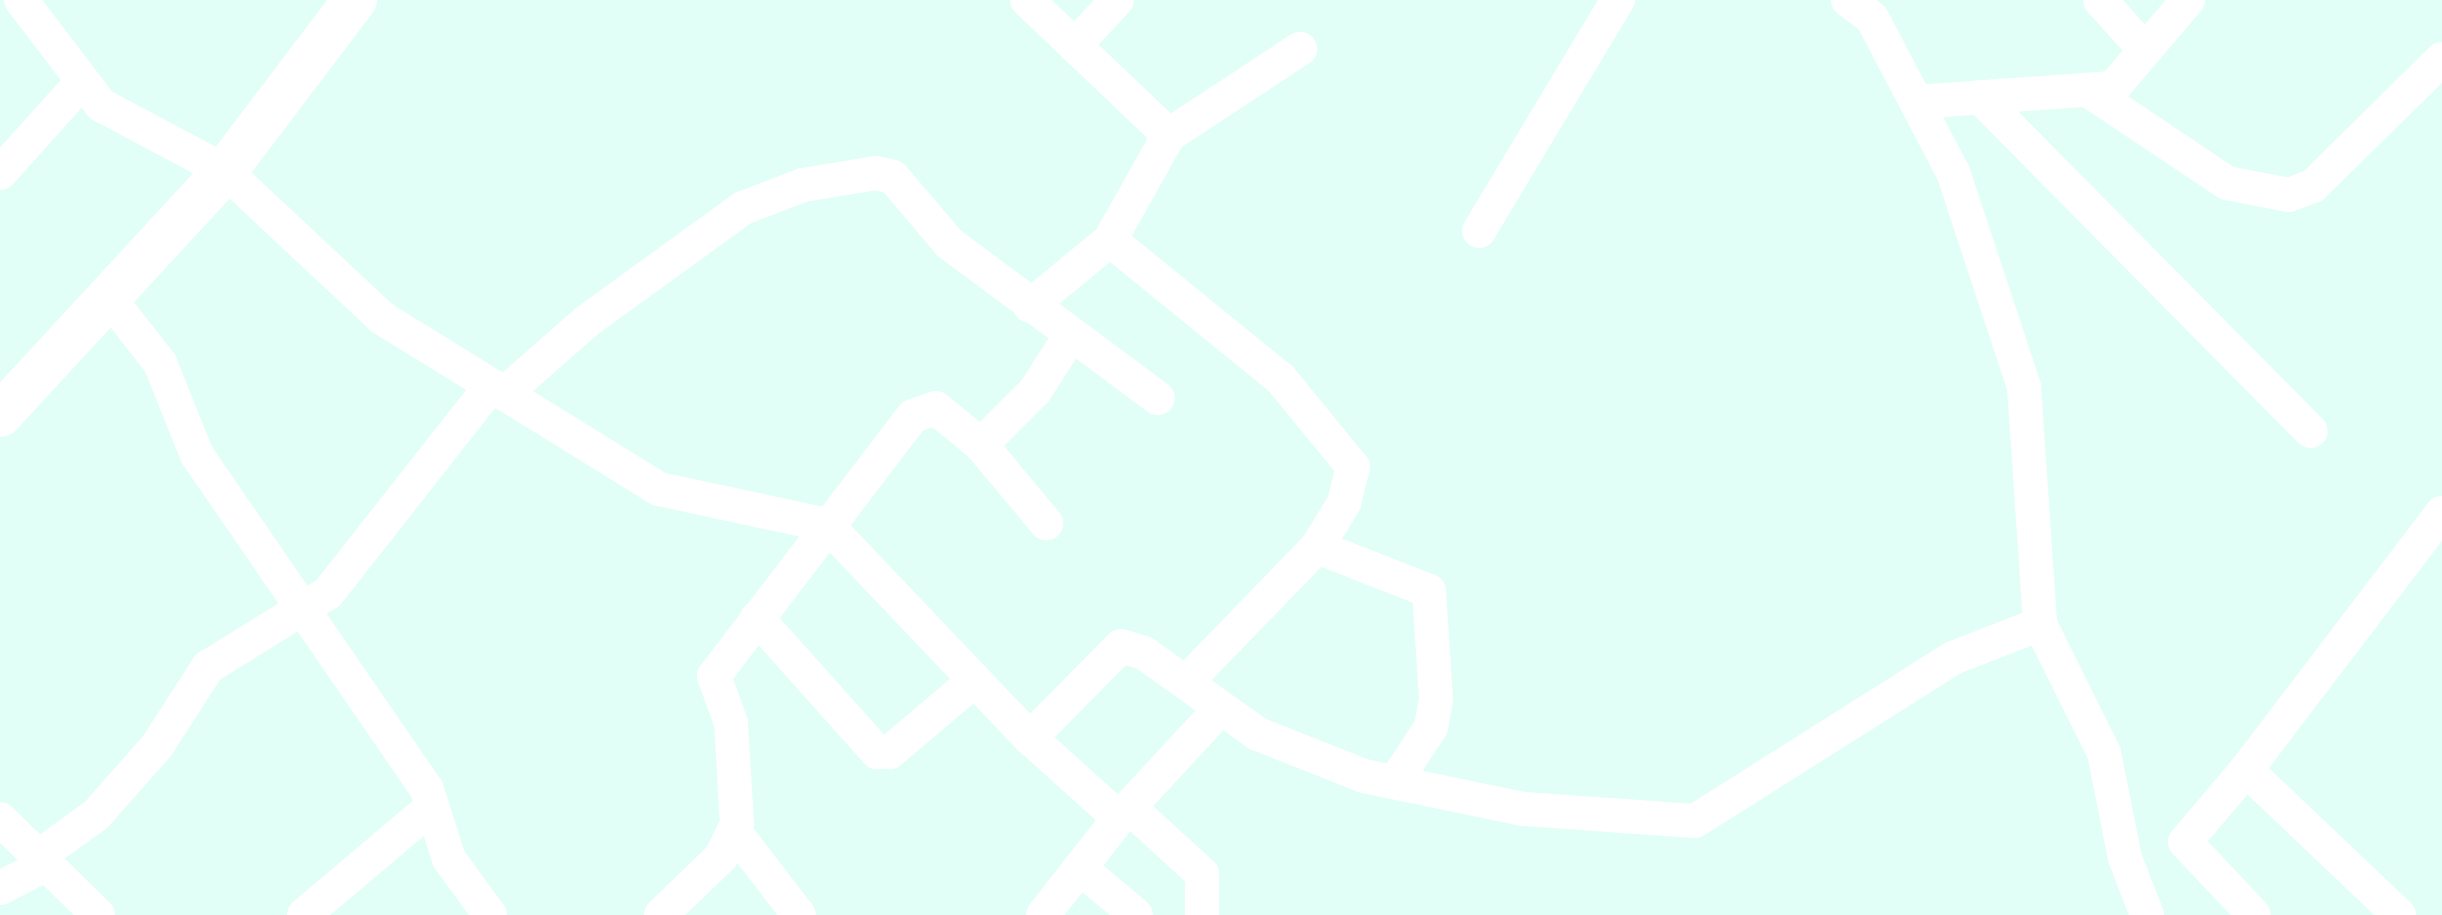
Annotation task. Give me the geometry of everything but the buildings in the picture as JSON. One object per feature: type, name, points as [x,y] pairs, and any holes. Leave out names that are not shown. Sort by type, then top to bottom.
[{"type":"street","points":[[21,0],[101,105],[225,171],[382,318],[659,489],[827,525],[1030,738],[1202,874],[1202,915]]},
{"type":"street","points":[[0,415],[225,171],[355,0]]},
{"type":"street","points":[[1027,0],[1169,135]]},
{"type":"street","points":[[1076,44],[1117,0]]},
{"type":"street","points":[[1479,231],[1618,0]]},
{"type":"street","points":[[1848,0],[1872,18],[1953,172],[2024,387],[2040,624],[2104,753],[2125,858],[2147,915]]},
{"type":"street","points":[[2100,0],[2145,50]]},
{"type":"street","points":[[1916,102],[2113,88],[2188,0]]},
{"type":"street","points":[[1030,306],[1110,240],[1169,135],[1300,49]]},
{"type":"street","points":[[2088,90],[2227,183],[2289,195],[2313,186],[2442,59]]},
{"type":"street","points":[[0,173],[82,82]]},
{"type":"street","points":[[1980,97],[2310,431]]},
{"type":"street","points":[[0,888],[43,860],[106,804],[157,746],[208,667],[299,604],[328,593],[497,390],[743,208],[852,175],[893,177],[949,243],[1069,338],[1158,398]]},
{"type":"street","points":[[1110,240],[1281,379],[1348,458],[1354,477],[1317,547],[1186,682]]},
{"type":"street","points":[[109,298],[160,363],[197,455],[432,807],[449,859],[490,915]]},
{"type":"street","points":[[981,445],[1035,391],[1069,338]]},
{"type":"street","points":[[661,915],[721,857],[734,831],[738,766],[714,676],[827,525],[923,409],[936,408],[981,445],[1046,523]]},
{"type":"street","points":[[2254,915],[2185,842],[2246,770],[2442,513]]},
{"type":"street","points":[[1317,547],[1429,591],[1436,699],[1431,727],[1395,782]]},
{"type":"street","points":[[757,618],[877,752],[890,752],[975,680]]},
{"type":"street","points":[[1030,738],[1121,646],[1186,682],[1258,734],[1395,782],[1524,809],[1695,821],[1953,658],[2040,624]]},
{"type":"street","points":[[1043,915],[1124,812],[1221,708]]},
{"type":"street","points":[[2246,770],[2399,915]]},
{"type":"street","points":[[304,915],[432,807]]},
{"type":"street","points":[[0,819],[98,915]]},
{"type":"street","points":[[734,831],[799,915]]},
{"type":"street","points":[[1080,868],[1136,915]]}]
